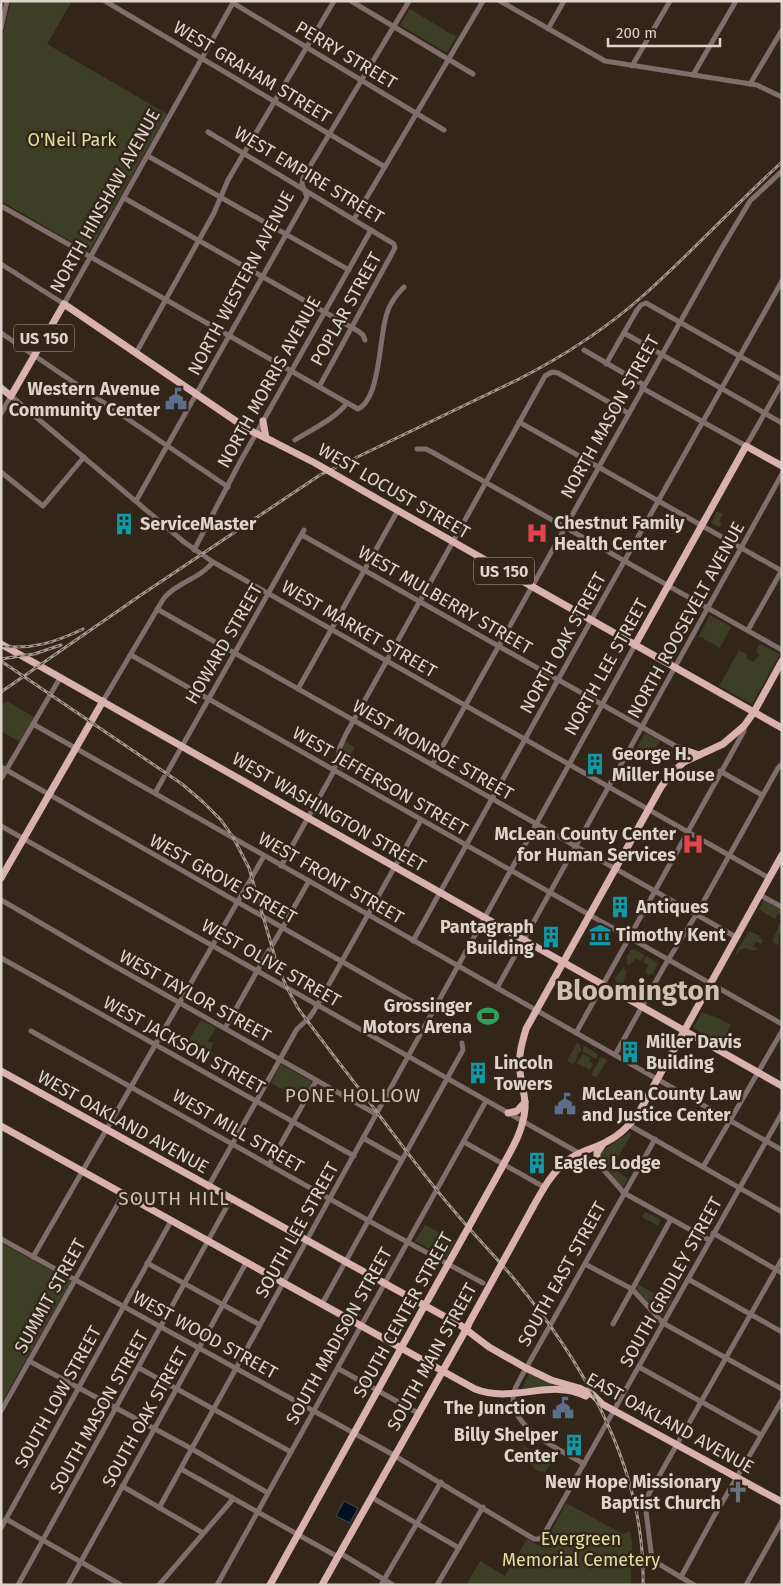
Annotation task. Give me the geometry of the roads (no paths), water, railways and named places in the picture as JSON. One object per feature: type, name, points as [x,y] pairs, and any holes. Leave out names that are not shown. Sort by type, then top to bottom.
[{"type":"main road","name":"WEST LOCUST STREET","points":[[64,304],[256,434],[315,463],[782,728]]},
{"type":"main road","name":"NORTH HINSHAW AVENUE","points":[[11,396],[64,304]]},
{"type":"main road","name":"WEST MARKET STREET","points":[[1,388],[11,396]]},
{"type":"main road","points":[[263,421],[269,439]]},
{"type":"main road","points":[[746,446],[782,466]]},
{"type":"main road","name":"NORTH LEE STREET","points":[[634,645],[746,446]]},
{"type":"main road","name":"WEST WASHINGTON STREET","points":[[1,644],[782,1086]]},
{"type":"main road","points":[[537,1010],[648,809],[666,780],[679,766],[723,744],[744,726],[754,712],[782,661]]},
{"type":"main road","points":[[1,878],[102,701]]},
{"type":"main road","points":[[739,704],[745,713],[744,726]]},
{"type":"main road","points":[[679,748],[699,755]]},
{"type":"main road","points":[[679,748],[682,755],[679,766]]},
{"type":"main road","points":[[579,1153],[617,1136],[638,1114],[782,855]]},
{"type":"main road","name":"SOUTH CENTER STREET","points":[[270,1585],[517,1139],[523,1121],[525,1102],[520,1070],[520,1050],[526,1029],[537,1010]]},
{"type":"main road","name":"WEST OAKLAND AVENUE","points":[[1,1071],[306,1241],[385,1284],[426,1303],[467,1327]]},
{"type":"main road","points":[[508,1113],[517,1111],[525,1102]]},
{"type":"main road","points":[[1,1126],[480,1391],[491,1394],[513,1395],[546,1390],[565,1390],[581,1393],[602,1404]]},
{"type":"main road","points":[[597,1164],[597,1153],[604,1143]]},
{"type":"main road","name":"SOUTH MAIN STREET","points":[[322,1585],[544,1187],[562,1165],[579,1153]]},
{"type":"main road","name":"EAST OAKLAND AVENUE","points":[[467,1327],[489,1347],[526,1368],[546,1378],[579,1388],[614,1411],[782,1502]]},
{"type":"street","points":[[1,28],[7,1]]},
{"type":"street","name":"WEST GRAHAM STREET","points":[[105,1],[385,167]]},
{"type":"street","points":[[136,353],[199,240],[221,198],[228,180],[334,1]]},
{"type":"street","points":[[351,1],[473,74]]},
{"type":"street","name":"NORTH WESTERN AVENUE","points":[[136,501],[307,197],[302,181],[409,1]]},
{"type":"street","points":[[354,219],[483,1]]},
{"type":"street","points":[[500,1],[609,63],[750,84],[763,87],[782,97]]},
{"type":"street","points":[[548,29],[564,1]]},
{"type":"street","points":[[632,66],[670,1]]},
{"type":"street","points":[[693,75],[736,1]]},
{"type":"street","name":"NORTH HINSHAW AVENUE","points":[[64,304],[233,2]]},
{"type":"street","name":"PERRY STREET","points":[[233,2],[444,130]]},
{"type":"street","points":[[750,84],[782,30]]},
{"type":"street","name":"WEST EMPIRE STREET","points":[[208,132],[394,243]]},
{"type":"street","points":[[148,156],[349,270]]},
{"type":"street","name":"NORTH MASON STREET","points":[[432,766],[628,413],[750,201],[782,171]]},
{"type":"street","points":[[124,198],[352,327],[361,333],[365,340]]},
{"type":"street","points":[[1,206],[318,387],[360,408],[366,404],[371,391],[387,311],[404,287]]},
{"type":"street","name":"NORTH MORRIS AVENUE","points":[[194,550],[263,421],[371,230]]},
{"type":"street","name":"POPLAR STREET","points":[[318,387],[383,272],[395,248],[394,243]]},
{"type":"street","name":"WEST LOCUST STREET","points":[[1,264],[64,304]]},
{"type":"street","name":"NORTH OAK STREET","points":[[414,941],[624,560],[782,281]]},
{"type":"street","points":[[606,364],[637,310],[644,303],[782,382]]},
{"type":"street","points":[[624,333],[782,423]]},
{"type":"street","points":[[1,334],[228,488]]},
{"type":"street","points":[[584,350],[643,387],[746,446]]},
{"type":"street","points":[[281,866],[334,771],[342,742],[353,721],[543,378],[552,372],[558,373],[628,413]]},
{"type":"street","name":"NORTH LEE STREET","points":[[746,446],[782,382]]},
{"type":"street","name":"NORTH HINSHAW AVENUE","points":[[1,414],[11,396]]},
{"type":"street","name":"WEST MARKET STREET","points":[[11,396],[194,550],[330,630],[769,878]]},
{"type":"street","points":[[295,440],[326,421],[347,403]]},
{"type":"street","points":[[519,422],[782,570],[748,630]]},
{"type":"street","points":[[417,449],[431,451],[782,650]]},
{"type":"street","points":[[1,472],[43,506],[84,457]]},
{"type":"street","name":"NORTH ROOSEVELT AVENUE","points":[[497,988],[782,474]]},
{"type":"street","points":[[298,689],[398,510]]},
{"type":"street","name":"WEST MULBERRY STREET","points":[[303,532],[364,570],[679,748]]},
{"type":"street","name":"HOWARD STREET","points":[[168,771],[303,532]]},
{"type":"street","points":[[102,701],[157,609],[170,591],[205,571],[213,562]]},
{"type":"street","name":"WEST MONROE STREET","points":[[157,609],[736,937]]},
{"type":"street","name":"NORTH LEE STREET","points":[[457,965],[485,918],[634,645]]},
{"type":"street","name":"WEST JEFFERSON STREET","points":[[131,655],[782,1024]]},
{"type":"street","points":[[1,779],[4,769],[60,678]]},
{"type":"street","name":"WEST FRONT STREET","points":[[33,724],[782,1150]]},
{"type":"street","points":[[576,1033],[720,771],[744,731],[744,726]]},
{"type":"street","points":[[615,1055],[668,960],[696,915],[762,795],[782,764]]},
{"type":"street","name":"WEST GROVE STREET","points":[[4,769],[432,1013]]},
{"type":"street","points":[[720,771],[762,795]]},
{"type":"street","points":[[155,793],[164,777]]},
{"type":"street","points":[[208,1187],[297,1029],[311,1015],[369,916],[421,820]]},
{"type":"street","name":"WEST OLIVE STREET","points":[[1,826],[579,1153],[597,1164],[624,1194]]},
{"type":"street","points":[[33,1257],[264,856]]},
{"type":"street","points":[[273,944],[309,881]]},
{"type":"street","points":[[760,895],[782,907]]},
{"type":"street","name":"WEST TAYLOR STREET","points":[[1,900],[376,1114]]},
{"type":"street","points":[[225,1028],[270,950]]},
{"type":"street","name":"WEST JACKSON STREET","points":[[1,958],[354,1156]]},
{"type":"street","name":"SOUTH LEE STREET","points":[[159,1508],[354,1156],[457,965]]},
{"type":"street","name":"WEST MILL STREET","points":[[31,1031],[483,1283]]},
{"type":"street","points":[[704,1167],[782,1031]]},
{"type":"street","points":[[322,1304],[463,1050],[462,1043]]},
{"type":"street","points":[[269,1165],[316,1081]]},
{"type":"street","name":"SOUTH MADISON STREET","points":[[217,1585],[339,1369],[486,1101]]},
{"type":"street","name":"SOUTH GRIDLEY STREET","points":[[539,1539],[543,1536],[782,1114]]},
{"type":"street","points":[[629,1125],[782,1212]]},
{"type":"street","points":[[363,1138],[402,1160]]},
{"type":"street","name":"SOUTH EAST STREET","points":[[513,1395],[526,1368],[655,1139]]},
{"type":"street","points":[[464,1142],[502,1166],[544,1187]]},
{"type":"street","name":"SUMMIT STREET","points":[[1,1411],[123,1194]]},
{"type":"street","points":[[624,1194],[709,1240]]},
{"type":"street","name":"SOUTH MASON STREET","points":[[18,1585],[232,1200]]},
{"type":"street","points":[[613,1324],[671,1219]]},
{"type":"street","name":"SOUTH LOW STREET","points":[[1,1528],[171,1221]]},
{"type":"street","points":[[713,1234],[782,1273]]},
{"type":"street","name":"WEST WOOD STREET","points":[[1,1239],[395,1455],[534,1538],[539,1539]]},
{"type":"street","points":[[694,1585],[652,1560],[646,1499],[782,1259]]},
{"type":"street","points":[[147,1263],[260,1325]]},
{"type":"street","name":"SOUTH OAK STREET","points":[[68,1585],[246,1263]]},
{"type":"street","points":[[585,1264],[632,1289],[663,1323],[782,1389]]},
{"type":"street","points":[[688,1279],[782,1332]]},
{"type":"street","points":[[29,1361],[192,1449],[268,1493]]},
{"type":"street","points":[[639,1367],[761,1435]]},
{"type":"street","points":[[139,1368],[291,1452]]},
{"type":"street","points":[[339,1369],[418,1413]]},
{"type":"street","points":[[513,1395],[517,1414],[526,1428],[584,1464]]},
{"type":"street","points":[[681,1577],[782,1400]]},
{"type":"street","points":[[181,1469],[257,1513],[339,1555],[383,1582],[393,1585]]},
{"type":"street","points":[[383,1582],[441,1482]]},
{"type":"street","points":[[122,1486],[203,1533]]},
{"type":"street","points":[[371,1497],[459,1548]]},
{"type":"street","points":[[159,1585],[233,1499]]},
{"type":"street","points":[[437,1585],[483,1507]]},
{"type":"street","points":[[6,1519],[122,1585]]},
{"type":"street","points":[[746,1585],[782,1521]]},
{"type":"water","points":[[344,1501],[358,1508],[350,1523],[336,1516]]},
{"type":"railway","points":[[1,692],[320,475],[519,379],[585,341],[645,294],[782,162]]},
{"type":"railway","points":[[1,646],[23,647],[44,644],[83,629]]},
{"type":"railway","points":[[1,659],[34,654],[61,645]]},
{"type":"railway","points":[[1,661],[182,784],[221,820],[233,837],[249,868],[276,961],[298,1008],[434,1188],[508,1271],[541,1313],[565,1347],[587,1384],[606,1422],[622,1461],[634,1501],[641,1543],[643,1585]]},
{"type":"place","name":"Western Avenue Community Center","points":[[176,399]]},
{"type":"place","name":"ServiceMaster","points":[[124,524]]},
{"type":"place","name":"Chestnut Family Health Center","points":[[537,533]]},
{"type":"place","name":"George H. Miller House","points":[[595,764]]},
{"type":"place","name":"McLean County Center for Human Services","points":[[693,844]]},
{"type":"place","name":"Antiques","points":[[620,907]]},
{"type":"place","name":"Timothy Kent","points":[[600,935]]},
{"type":"place","name":"Pantagraph Building","points":[[551,937]]},
{"type":"place","name":"Grossinger Motors Arena","points":[[488,1016]]},
{"type":"place","name":"Miller Davis Building","points":[[630,1052]]},
{"type":"place","name":"Lincoln Towers","points":[[478,1073]]},
{"type":"place","name":"McLean County Law and Justice Center","points":[[565,1104]]},
{"type":"place","name":"Eagles Lodge","points":[[537,1163]]},
{"type":"place","name":"The Junction","points":[[563,1408]]},
{"type":"place","name":"Billy Shelper Center","points":[[574,1445]]},
{"type":"place","name":"New Hope Missionary Baptist Church","points":[[738,1492]]},
{"type":"district","name":"Bloomington","points":[[638,990]]},
{"type":"district","name":"PONE HOLLOW","points":[[353,1095]]},
{"type":"district","name":"SOUTH HILL","points":[[174,1198]]},
{"type":"park label","name":"O'Neil Park","points":[[72,140]]},
{"type":"park label","name":"Evergreen Memorial Cemetery","points":[[581,1549]]}]
